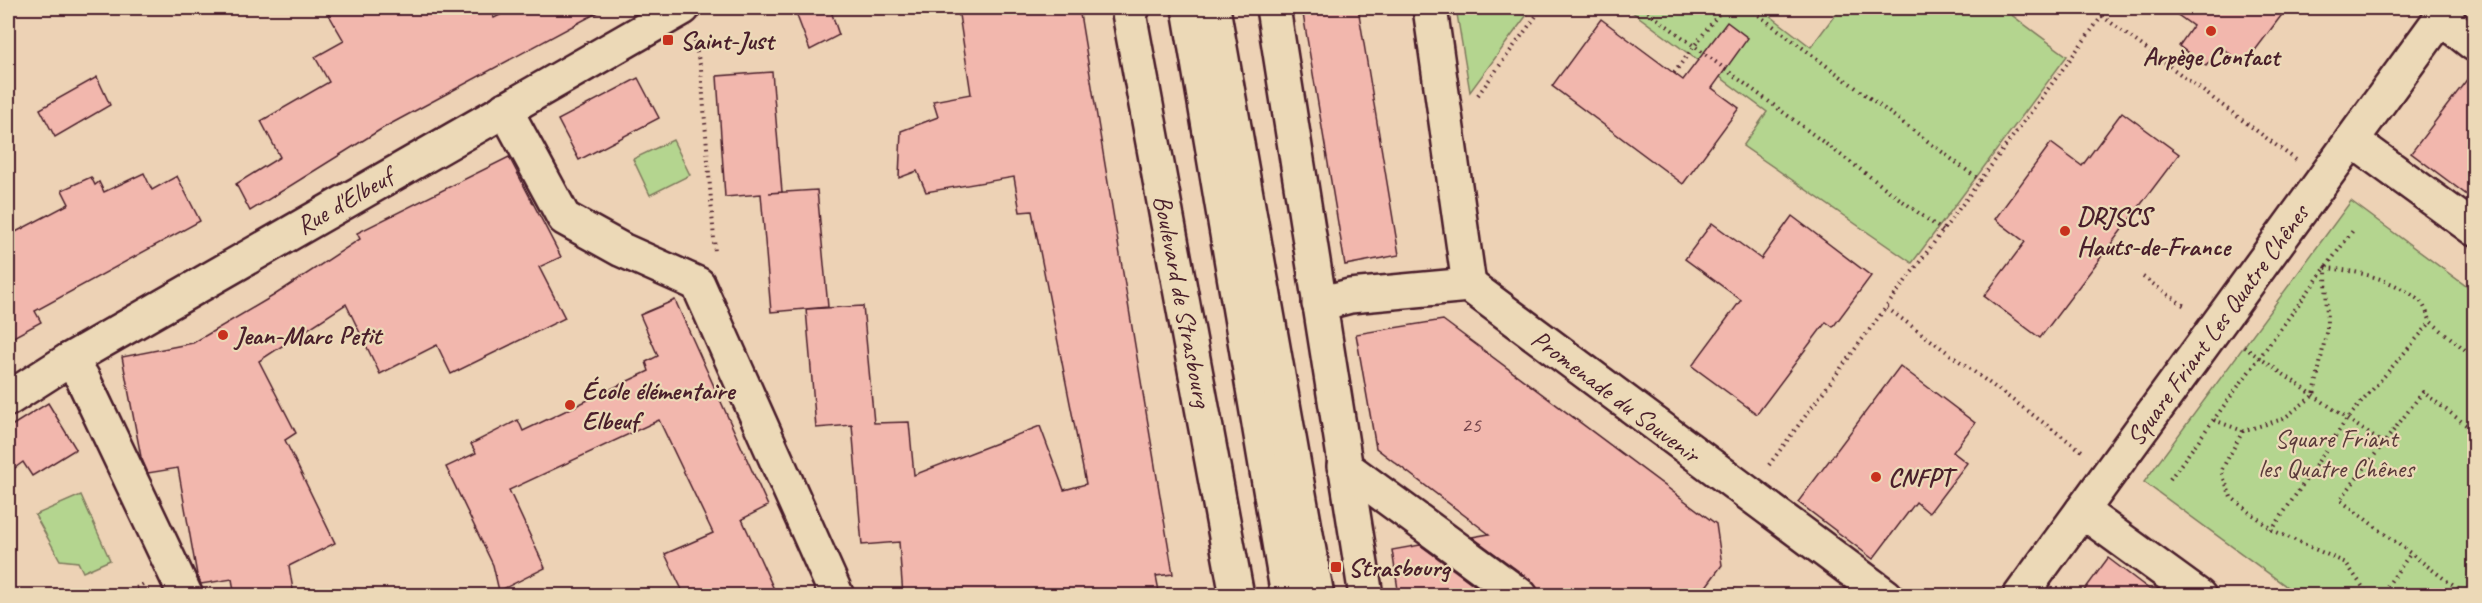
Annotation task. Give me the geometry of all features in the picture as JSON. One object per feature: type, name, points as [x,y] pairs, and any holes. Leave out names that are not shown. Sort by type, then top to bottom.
[{"type":"street","name":"Rue d'Elbeuf","points":[[8,399],[69,360],[683,8]]},
{"type":"street","name":"Boulevard de Strasbourg","points":[[1133,8],[1129,13],[1238,596]]},
{"type":"street","name":"Boulevard de Strasbourg","points":[[1189,8],[1288,596]]},
{"type":"street","points":[[1213,8],[1317,596]]},
{"type":"street","points":[[1273,8],[1366,596]]},
{"type":"street","points":[[1319,304],[1350,296],[1469,285],[1430,8]]},
{"type":"street","name":"Square Friant Les Quatre Chênes","points":[[2020,596],[2445,13],[2475,44]]},
{"type":"street","points":[[505,109],[564,218],[622,250],[698,284],[837,596]]},
{"type":"street","points":[[2352,140],[2475,229]]},
{"type":"street","name":"Promenade du Souvenir","points":[[1469,285],[1886,596]]},
{"type":"street","points":[[69,360],[82,377],[98,408],[186,596]]},
{"type":"street","points":[[1344,466],[1521,596]]},
{"type":"street","points":[[2082,511],[2199,596]]},
{"type":"path","points":[[1448,134],[1542,8]]},
{"type":"path","points":[[1643,8],[1943,231]]},
{"type":"path","points":[[1674,73],[1723,8]]},
{"type":"path","points":[[1749,8],[1981,181]]},
{"type":"path","points":[[1748,494],[2108,8]]},
{"type":"path","points":[[2102,16],[2323,180]]},
{"type":"path","points":[[698,284],[716,250],[701,69]]},
{"type":"path","points":[[2170,479],[2354,229]]},
{"type":"path","points":[[2326,268],[2362,272],[2421,302],[2431,322],[2475,357]]},
{"type":"path","points":[[2214,420],[2243,431],[2283,419],[2314,395],[2327,328],[2326,268]]},
{"type":"path","points":[[2143,277],[2381,442]]},
{"type":"path","points":[[1887,308],[2110,472]]},
{"type":"path","points":[[2272,530],[2348,419],[2431,322]]},
{"type":"path","points":[[2467,596],[2340,500],[2381,442],[2423,392],[2475,431]]},
{"type":"path","points":[[2243,431],[2221,471],[2231,497],[2272,530],[2346,562],[2369,596]]},
{"type":"path","points":[[2380,596],[2411,553]]},
{"type":"green space","points":[[1456,8],[1532,8],[1470,92]]},
{"type":"green space","points":[[1627,8],[1760,8],[1811,47],[1840,8],[2002,8],[2067,56],[1912,263],[1743,146],[1767,112]]},
{"type":"green space","points":[[673,140],[690,175],[650,195],[633,159]]},
{"type":"green space","name":"Square Friant les Quatre Chênes","points":[[2351,201],[2474,292],[2474,595],[2298,595],[2144,482]]},
{"type":"green space","points":[[81,495],[110,560],[83,572],[78,562],[60,560],[35,515]]},
{"type":"building","points":[[325,8],[488,8],[494,18],[514,8],[606,8],[383,128],[250,211],[236,184],[280,157],[261,121],[329,82],[315,57],[344,41]]},
{"type":"building","points":[[794,8],[830,8],[839,35],[810,50]]},
{"type":"building","points":[[958,8],[1079,8],[1173,574],[1156,576],[1160,596],[903,596],[899,542],[862,545],[852,425],[816,428],[806,309],[863,306],[874,423],[909,422],[914,475],[1040,426],[1064,490],[1086,484],[1032,211],[1020,212],[1014,177],[926,192],[917,171],[899,178],[901,131],[938,117],[933,101],[971,94]]},
{"type":"building","points":[[1302,8],[1358,8],[1399,255],[1345,265]]},
{"type":"building","points":[[2168,8],[2287,8],[2244,65],[2221,47],[2206,66],[2179,46],[2193,26]]},
{"type":"building","points":[[1601,19],[1683,80],[1727,22],[1748,38],[1712,88],[1739,108],[1683,184],[1552,86]]},
{"type":"building","points":[[2475,69],[2475,201],[2411,153]]},
{"type":"building","points":[[772,72],[782,192],[769,193],[817,190],[828,307],[771,312],[761,194],[725,197],[717,76]]},
{"type":"building","points":[[97,77],[110,105],[55,137],[40,109]]},
{"type":"building","points":[[638,78],[659,118],[579,160],[558,120]]},
{"type":"building","name":"DRJSCS Hauts-de-France","points":[[2122,112],[2179,154],[2040,338],[1984,296],[2025,242],[1995,219],[2051,143],[2082,166]]},
{"type":"building","points":[[509,157],[561,257],[539,267],[565,318],[451,374],[437,345],[380,374],[346,304],[259,361],[296,433],[285,440],[335,543],[289,566],[294,596],[235,596],[232,579],[201,584],[197,575],[178,468],[148,473],[141,457],[122,357],[193,343],[273,296],[360,239],[357,233]]},
{"type":"building","points":[[144,173],[152,190],[177,176],[200,221],[35,311],[41,322],[8,340],[8,236],[69,204],[62,190],[91,177],[95,185],[99,182],[104,192]]},
{"type":"building","points":[[1792,216],[1871,276],[1833,327],[1826,322],[1757,414],[1692,366],[1741,300],[1685,259],[1712,223],[1761,259]]},
{"type":"building","points":[[675,300],[768,506],[742,519],[777,596],[685,596],[665,554],[713,533],[659,420],[509,490],[545,568],[499,591],[493,565],[446,467],[476,453],[471,444],[518,420],[523,431],[649,371],[646,362],[658,356],[640,315]]},
{"type":"building","points":[[1443,320],[1716,524],[1722,565],[1699,596],[1539,596],[1532,581],[1472,537],[1489,534],[1376,448],[1356,334]]},
{"type":"building","name":"CNFPT","points":[[1900,366],[1975,423],[1953,452],[1967,463],[1929,513],[1916,502],[1873,559],[1798,502]]},
{"type":"building","points":[[48,403],[76,449],[32,476],[23,462],[8,473],[8,428]]},
{"type":"building","points":[[1420,545],[1489,596],[1399,596],[1392,550]]},
{"type":"building","points":[[2108,558],[2158,596],[2080,596]]},
{"type":"place","name":"Arpège Contact","points":[[2211,31]]},
{"type":"place","name":"Saint-Just","points":[[668,40]]},
{"type":"place","name":"DRJSCS Hauts-de-France","points":[[2065,231]]},
{"type":"place","name":"Jean-Marc Petit","points":[[223,335]]},
{"type":"place","name":"École élémentaire Elbeuf","points":[[570,405]]},
{"type":"place","name":"CNFPT","points":[[1876,477]]},
{"type":"place","name":"Strasbourg","points":[[1336,567]]}]
